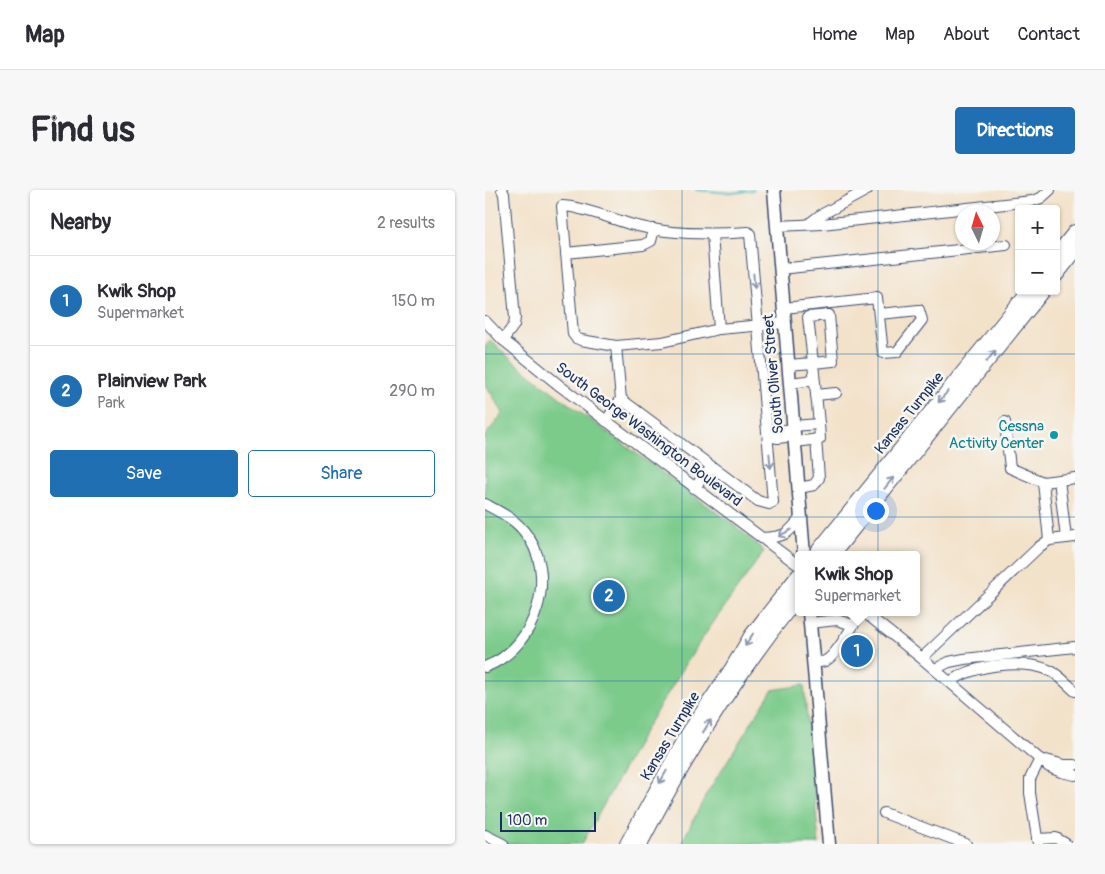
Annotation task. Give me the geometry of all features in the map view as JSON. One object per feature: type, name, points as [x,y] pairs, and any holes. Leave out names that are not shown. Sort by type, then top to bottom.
[{"type":"highway","points":[[1060,251],[1075,232]]},
{"type":"highway","points":[[1060,270],[1075,251]]},
{"type":"highway","name":"Kansas Turnpike","points":[[818,551],[1026,295]]},
{"type":"highway","name":"Kansas Turnpike","points":[[836,551],[1040,295]]},
{"type":"highway","name":"Kansas Turnpike","points":[[627,844],[686,737],[731,670],[751,636],[795,580]]},
{"type":"highway","name":"Kansas Turnpike","points":[[640,844],[659,806],[705,730],[760,647],[795,601]]},
{"type":"main road","name":"South Oliver Street","points":[[774,195],[804,551]]},
{"type":"main road","points":[[809,618],[829,844]]},
{"type":"street","points":[[502,190],[506,212],[515,318],[514,325],[503,340]]},
{"type":"street","points":[[810,224],[819,216],[867,190]]},
{"type":"street","points":[[777,226],[822,224],[1032,201],[1041,198],[1049,191]]},
{"type":"street","points":[[621,399],[758,501],[772,503],[773,499],[758,326],[751,236],[748,232],[712,234],[671,232],[635,226],[563,206],[573,334],[581,340],[616,346],[662,342],[719,329],[758,326],[785,323]]},
{"type":"street","points":[[566,253],[643,245],[651,241],[655,229]]},
{"type":"street","points":[[712,234],[719,329]]},
{"type":"street","points":[[780,269],[1006,245]]},
{"type":"street","points":[[784,308],[877,298],[883,353],[897,352],[922,320],[919,310],[879,314]]},
{"type":"street","points":[[788,365],[813,363],[833,361],[829,315],[808,317],[813,363],[815,380],[820,439],[816,440]]},
{"type":"street","name":"South George Washington Boulevard","points":[[485,322],[503,340],[606,421],[795,563]]},
{"type":"street","points":[[606,421],[621,399],[616,346]]},
{"type":"street","points":[[790,383],[815,380]]},
{"type":"street","points":[[816,394],[836,393]]},
{"type":"street","points":[[1005,422],[1010,468],[1043,482],[1075,478]]},
{"type":"street","points":[[794,433],[819,424]]},
{"type":"street","points":[[768,436],[777,431],[794,433],[816,440]]},
{"type":"street","points":[[799,488],[815,485],[819,478],[816,440]]},
{"type":"street","points":[[694,488],[712,467]]},
{"type":"street","points":[[922,658],[1039,547],[1049,540],[1070,538],[1059,480]]},
{"type":"street","points":[[1043,482],[1049,540]]},
{"type":"street","points":[[485,504],[504,515],[523,530],[535,550],[541,573],[541,596],[536,614],[521,639],[508,653],[485,667]]},
{"type":"street","points":[[762,538],[779,537],[788,534],[801,517]]},
{"type":"street","points":[[813,663],[830,657],[860,616]]},
{"type":"street","points":[[868,616],[922,658],[1049,767],[1075,775]]},
{"type":"street","points":[[809,618],[837,620],[853,625]]},
{"type":"street","points":[[935,669],[949,662],[964,659],[1075,647]]},
{"type":"street","points":[[950,682],[961,674],[971,671],[1015,664],[1029,664],[1051,671],[1075,691]]},
{"type":"street","points":[[1040,759],[1070,765],[1075,769]]},
{"type":"street","points":[[1040,759],[1030,779],[1030,793],[1038,841],[1056,838],[1066,844]]},
{"type":"street","points":[[884,813],[966,844]]},
{"type":"street","points":[[485,835],[503,844]]},
{"type":"green space","points":[[490,340],[513,361],[562,399],[738,528],[764,551],[701,640],[646,728],[582,844],[485,844],[485,436],[503,413],[485,383],[485,346]]},
{"type":"green space","points":[[804,685],[819,844],[681,844],[707,793],[772,690]]},
{"type":"waterway","points":[[696,190],[732,193],[754,190]]},
{"type":"place","name":"Cessna Activity Center","points":[[1054,435]]},
{"type":"place","name":"Plainview Park","points":[[609,596]]},
{"type":"place","name":"Kwik Shop","points":[[857,651]]}]
